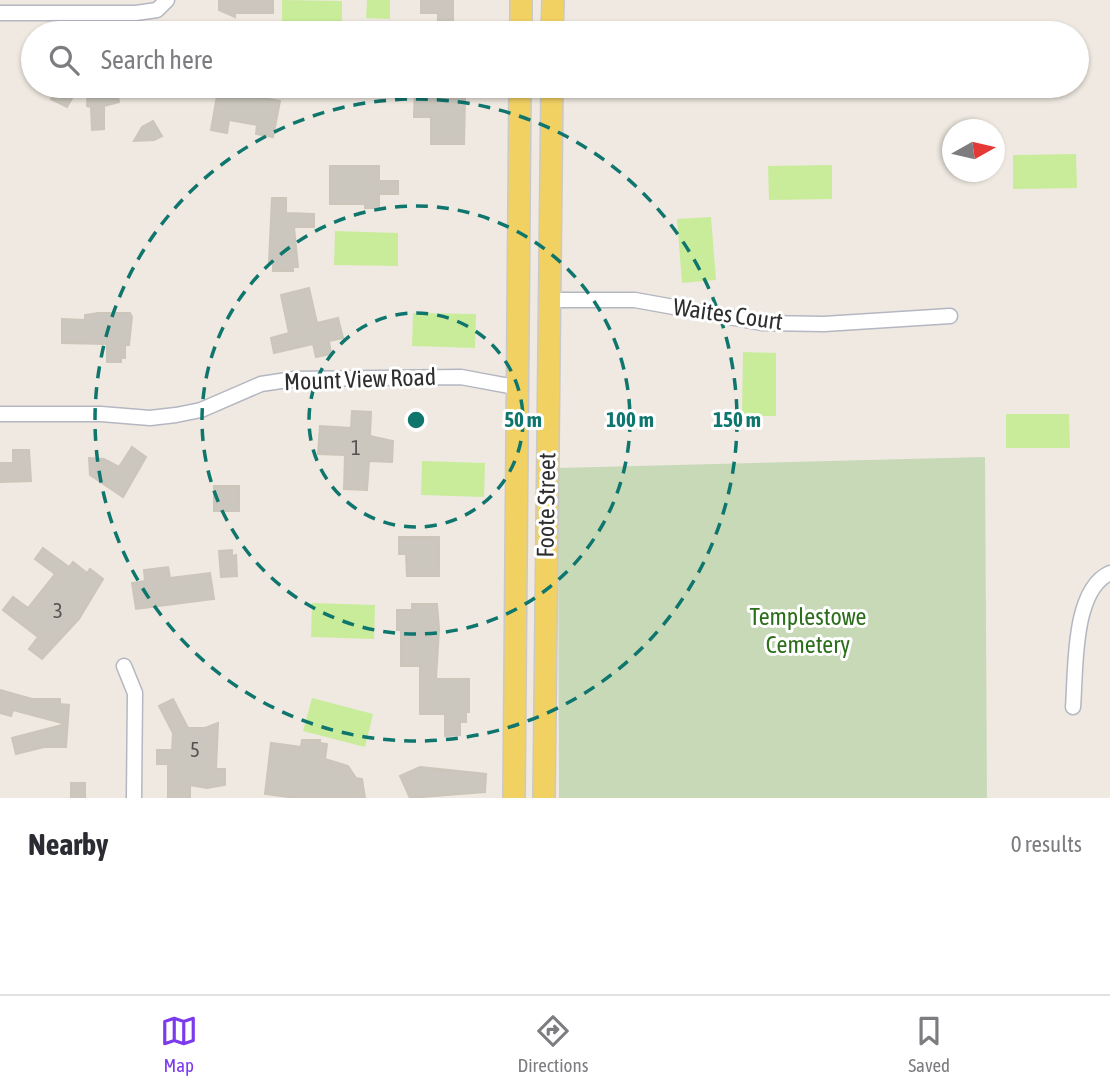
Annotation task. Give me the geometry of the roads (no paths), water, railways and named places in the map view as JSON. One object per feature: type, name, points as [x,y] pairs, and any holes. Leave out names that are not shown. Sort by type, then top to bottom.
[{"type":"main road","points":[[521,0],[521,21]]},
{"type":"main road","points":[[552,21],[553,0]]},
{"type":"main road","name":"Foote Street","points":[[513,798],[520,98]]},
{"type":"main road","name":"Foote Street","points":[[544,798],[552,98]]},
{"type":"main road","points":[[519,150],[551,150]]},
{"type":"street","points":[[0,13],[136,13],[157,10],[167,0]]},
{"type":"street","name":"Waites Court","points":[[549,300],[635,300],[762,323],[824,324],[950,316]]},
{"type":"street","name":"Mount View Road","points":[[0,414],[101,414],[150,418],[176,415],[201,410],[261,384],[294,379],[461,377],[515,387]]},
{"type":"street","points":[[1073,707],[1085,598],[1101,578],[1110,573]]},
{"type":"street","points":[[124,666],[135,693],[134,798]]},
{"type":"park label","name":"Templestowe Cemetery","points":[[808,630]]}]
